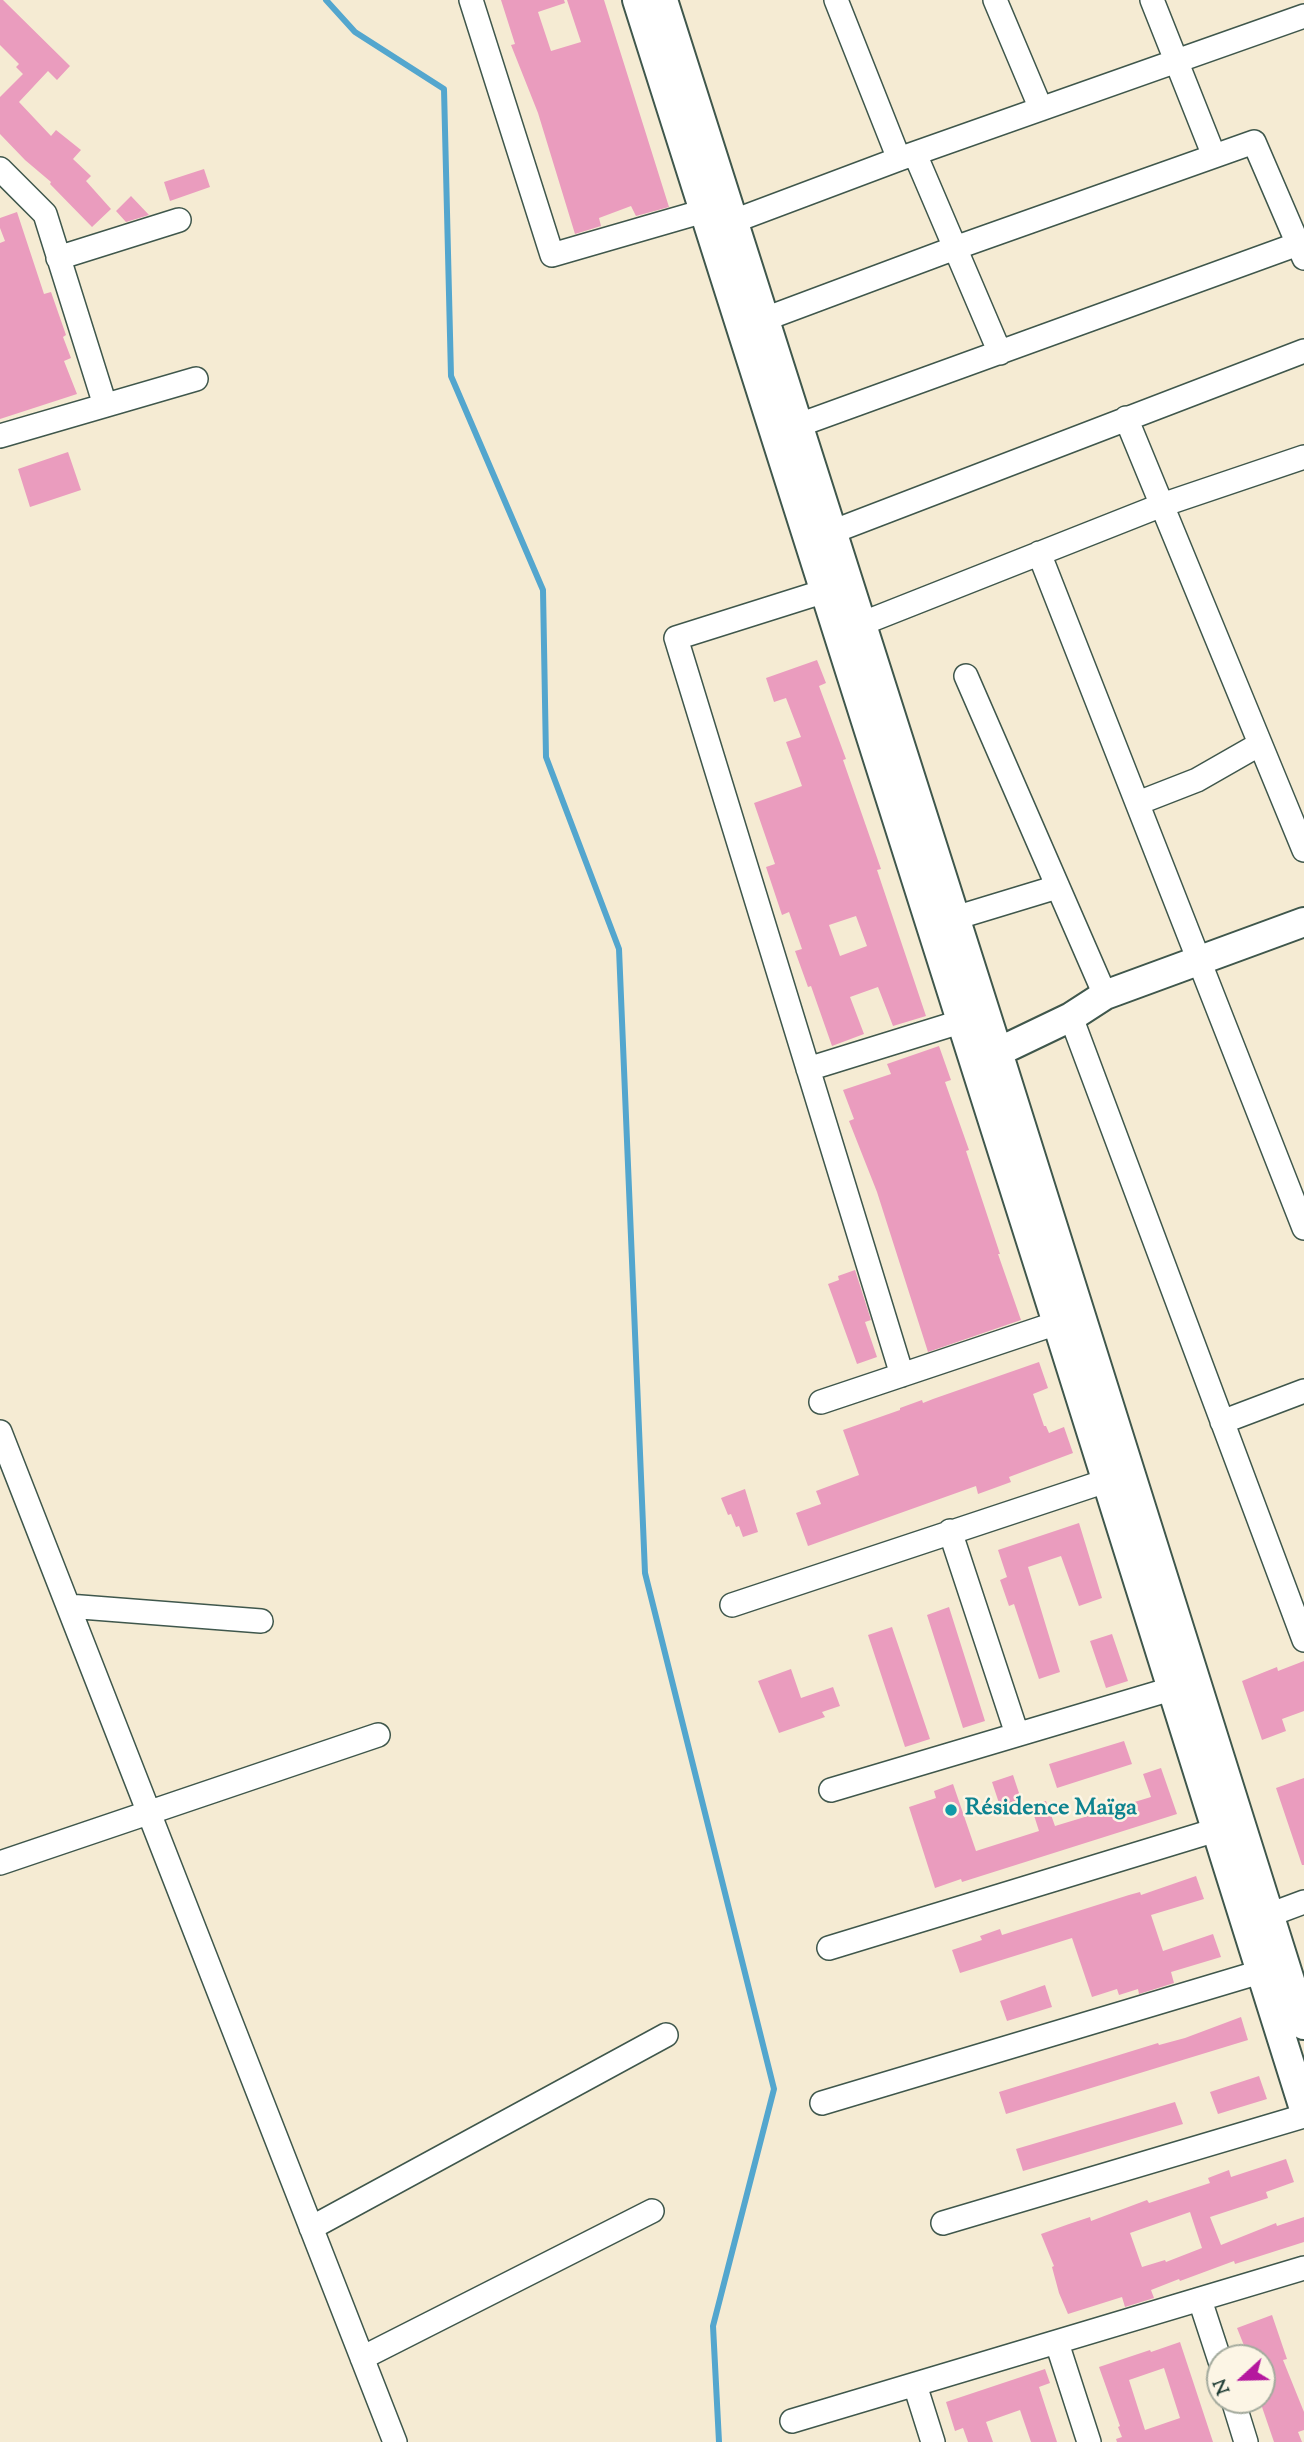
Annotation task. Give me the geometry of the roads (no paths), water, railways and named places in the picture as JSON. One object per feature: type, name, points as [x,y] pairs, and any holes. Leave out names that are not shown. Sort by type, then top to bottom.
[{"type":"street","points":[[471,0],[552,255],[704,211]]},
{"type":"street","points":[[637,0],[825,592],[973,1018],[1057,1323],[1118,1477],[1269,1915],[1304,2025]]},
{"type":"street","points":[[663,0],[955,918],[973,1018],[998,1052],[1118,1477],[1171,1689],[1304,2109]]},
{"type":"street","points":[[836,0],[907,156],[955,248],[1000,353]]},
{"type":"street","points":[[995,0],[1041,109]]},
{"type":"street","points":[[1152,0],[1214,156]]},
{"type":"street","points":[[1301,0],[1304,7]]},
{"type":"street","points":[[734,221],[907,156],[1304,16]]},
{"type":"street","points":[[765,319],[1254,142],[1301,251],[1000,353],[799,425]]},
{"type":"street","points":[[0,169],[45,214],[105,405]]},
{"type":"street","points":[[58,258],[179,220]]},
{"type":"street","points":[[832,532],[1304,351]]},
{"type":"street","points":[[0,436],[196,379]]},
{"type":"street","points":[[1126,418],[1304,850]]},
{"type":"street","points":[[861,624],[1162,505],[1302,465]]},
{"type":"street","points":[[1039,553],[1304,1228]]},
{"type":"street","points":[[825,592],[676,638],[902,1375]]},
{"type":"street","points":[[966,676],[1105,995]]},
{"type":"street","points":[[1138,803],[1197,780],[1260,744]]},
{"type":"street","points":[[955,918],[1058,887]]},
{"type":"street","points":[[998,1052],[1071,1017],[1105,995],[1304,922]]},
{"type":"street","points":[[1071,1017],[1304,1640]]},
{"type":"street","points":[[808,1069],[973,1018]]},
{"type":"street","points":[[821,1402],[1057,1323]]},
{"type":"street","points":[[1222,1422],[1304,1391]]},
{"type":"street","points":[[0,1432],[395,2442]]},
{"type":"street","points":[[732,1605],[1118,1477]]},
{"type":"street","points":[[950,1531],[1017,1734]]},
{"type":"street","points":[[68,1606],[261,1621]]},
{"type":"street","points":[[831,1790],[1171,1689]]},
{"type":"street","points":[[0,1863],[378,1735]]},
{"type":"street","points":[[829,1948],[1216,1830]]},
{"type":"street","points":[[1269,1915],[1304,1902]]},
{"type":"street","points":[[822,2102],[1261,1972]]},
{"type":"street","points":[[311,2228],[666,2035]]},
{"type":"street","points":[[943,2223],[1304,2116]]},
{"type":"street","points":[[362,2358],[652,2211]]},
{"type":"street","points":[[792,2421],[1304,2268]]},
{"type":"street","points":[[1200,2300],[1214,2344]]},
{"type":"street","points":[[1057,2343],[1089,2442]]},
{"type":"street","points":[[915,2385],[933,2442]]},
{"type":"street","points":[[1237,2414],[1246,2442]]},
{"type":"waterway","points":[[326,0],[355,32],[444,89],[451,376],[543,590],[546,757],[619,949],[645,1573],[774,2089],[713,2326],[719,2442]]},
{"type":"place","name":"Résidence Maïga","points":[[951,1810]]}]
